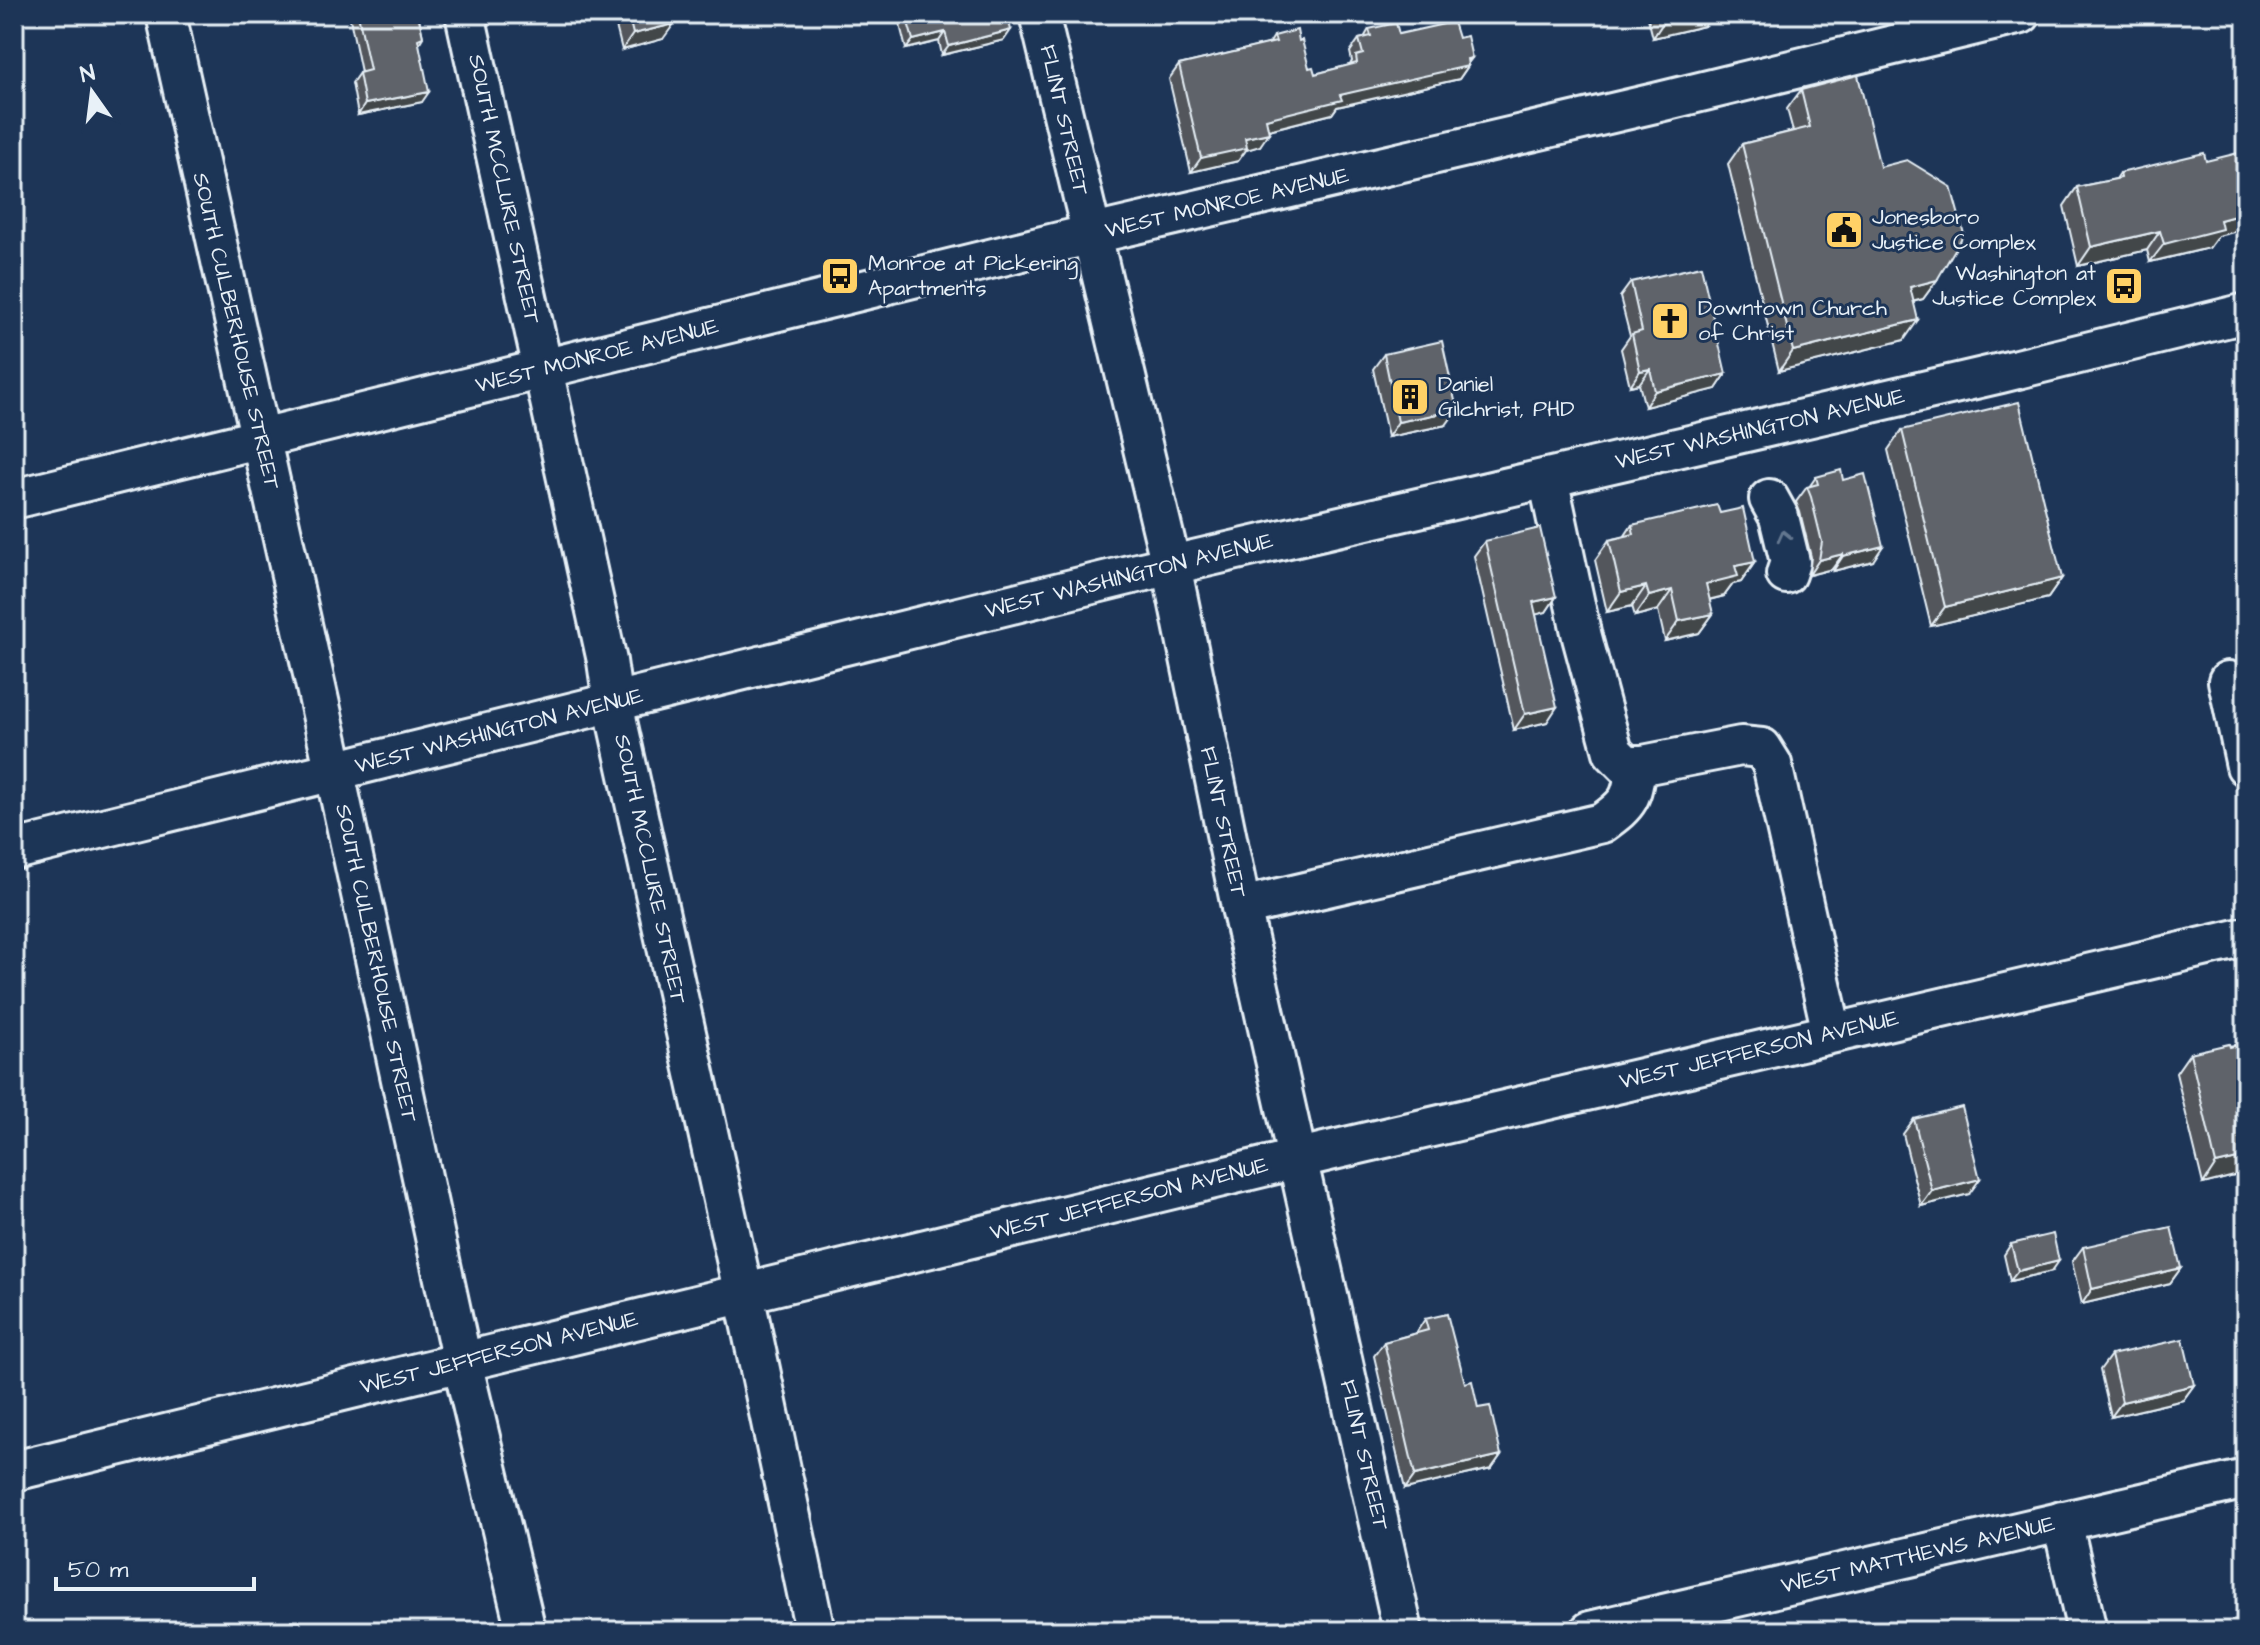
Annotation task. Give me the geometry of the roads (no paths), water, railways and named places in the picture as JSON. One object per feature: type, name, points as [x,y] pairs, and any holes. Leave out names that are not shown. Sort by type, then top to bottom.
[{"type":"street","name":"SOUTH CULBERHOUSE STREET","points":[[166,14],[462,1362],[526,1631]]},
{"type":"street","name":"SOUTH MCCLURE STREET","points":[[465,14],[815,1631]]},
{"type":"street","name":"FLINT STREET","points":[[1039,14],[1171,565],[1241,907],[1403,1631]]},
{"type":"street","name":"WEST MONROE AVENUE","points":[[14,499],[1090,235],[2021,14]]},
{"type":"street","name":"WEST WASHINGTON AVENUE","points":[[14,850],[1171,565],[2001,373],[2246,313]]},
{"type":"street","points":[[1548,478],[1582,637],[1613,752],[1626,765],[1636,765],[1741,746],[1762,748],[1772,764],[1832,1033]]},
{"type":"street","points":[[1769,499],[1779,517],[1790,562],[1786,574]]},
{"type":"street","points":[[2228,681],[2246,766]]},
{"type":"street","points":[[1241,907],[1602,823],[1624,808],[1633,790],[1636,765]]},
{"type":"street","name":"WEST JEFFERSON AVENUE","points":[[14,1471],[1298,1159],[2246,937]]},
{"type":"street","name":"WEST MATTHEWS AVENUE","points":[[1590,1631],[2246,1479]]},
{"type":"street","points":[[2062,1521],[2087,1631]]},
{"type":"place","name":"Jonesboro Justice Complex","points":[[1844,230]]},
{"type":"place","name":"Monroe at Pickering Apartments","points":[[840,276]]},
{"type":"place","name":"Washington at Justice Complex","points":[[2124,286]]},
{"type":"place","name":"Downtown Church of Christ","points":[[1670,321]]},
{"type":"place","name":"Daniel Gilchrist, PHD","points":[[1410,397]]}]
